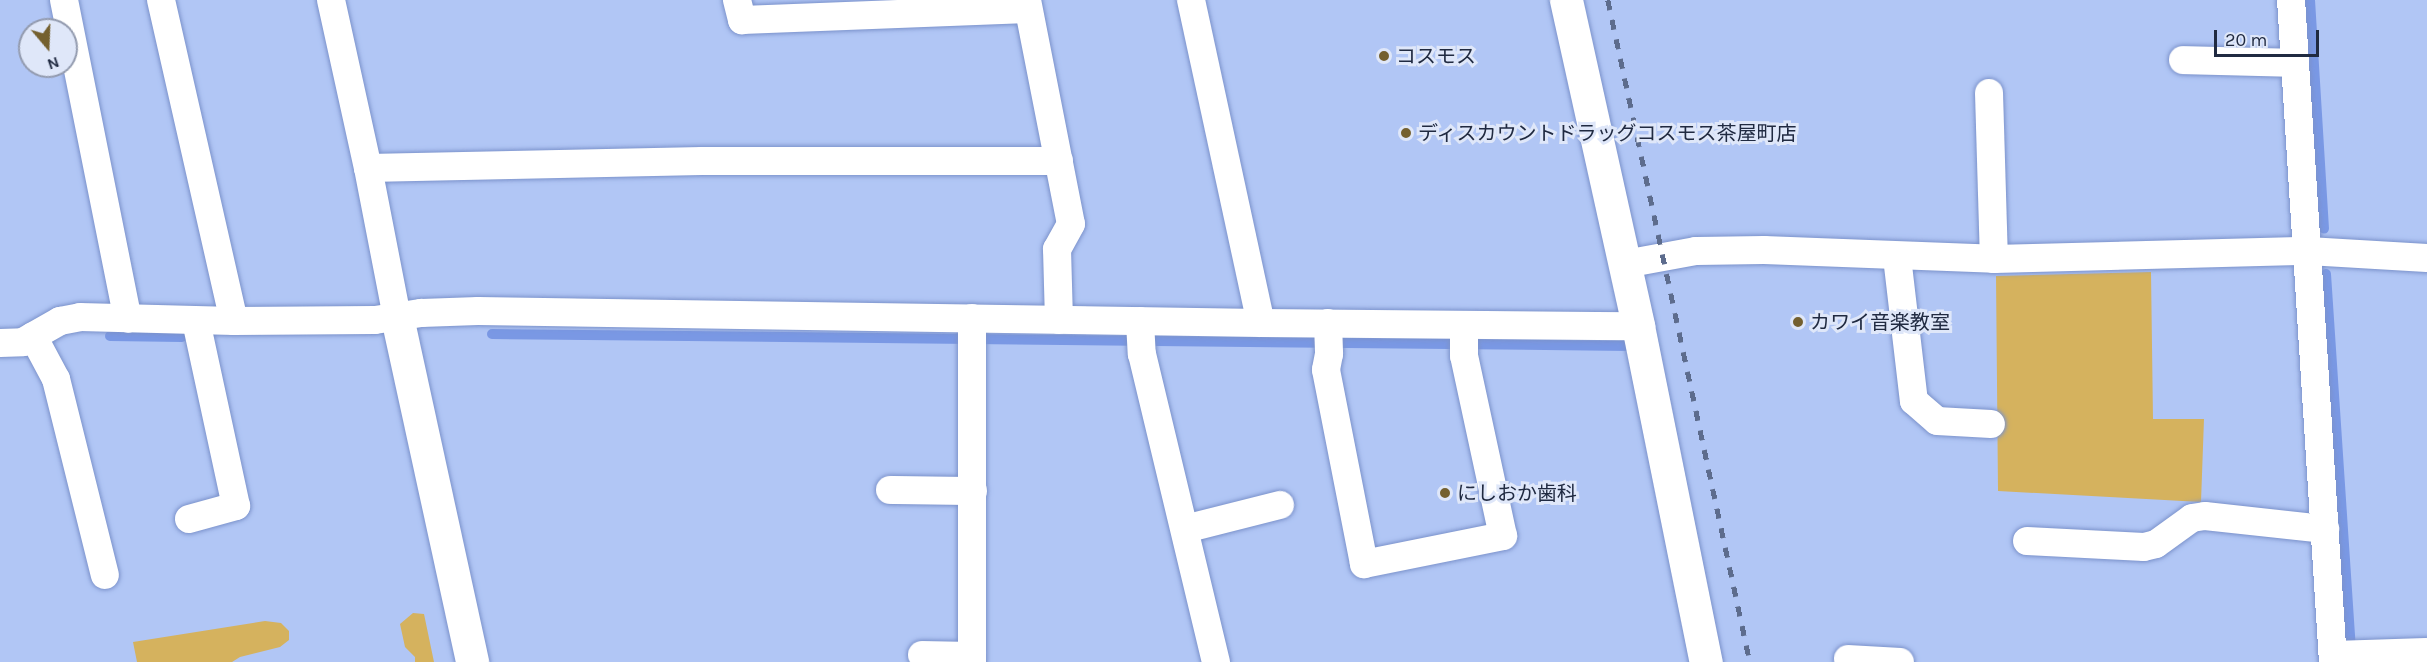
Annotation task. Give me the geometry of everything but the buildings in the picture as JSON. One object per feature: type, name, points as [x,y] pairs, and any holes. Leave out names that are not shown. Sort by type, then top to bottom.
[{"type":"street","points":[[64,0],[128,319]]},
{"type":"street","points":[[161,0],[234,321]]},
{"type":"street","points":[[331,0],[472,662]]},
{"type":"street","points":[[737,0],[742,20],[1027,4],[1071,224],[1057,249],[1059,320]]},
{"type":"street","points":[[1191,0],[1261,323]]},
{"type":"street","points":[[1566,0],[1625,264],[1706,662]]},
{"type":"street","points":[[2290,0],[2325,529],[2342,657],[2427,652]]},
{"type":"street","points":[[2183,60],[2295,63]]},
{"type":"street","points":[[1989,93],[1994,259]]},
{"type":"street","points":[[368,168],[712,161],[1059,161]]},
{"type":"street","points":[[1625,264],[1695,251],[1764,250],[1994,259],[2308,251],[2427,258]]},
{"type":"street","points":[[1897,257],[1914,401],[1937,421],[1991,424]]},
{"type":"street","points":[[0,343],[23,342],[60,321],[80,317],[196,321],[375,320],[421,313],[478,311],[973,333],[1059,320],[1140,335],[1261,323],[1328,336],[1464,339],[1638,326]]},
{"type":"street","points":[[189,519],[236,506],[196,321]]},
{"type":"street","points":[[922,656],[972,659],[973,333]]},
{"type":"street","points":[[1140,335],[1216,662]]},
{"type":"street","points":[[33,336],[56,379],[105,575]]},
{"type":"street","points":[[1328,336],[1326,370],[1364,564],[1503,536],[1464,339]]},
{"type":"street","points":[[890,490],[973,491]]},
{"type":"street","points":[[1185,529],[1280,505]]},
{"type":"street","points":[[2027,541],[2144,547],[2156,544],[2192,518],[2205,516],[2325,529]]},
{"type":"street","points":[[1848,659],[1900,662]]},
{"type":"shaded area","points":[[2151,272],[2153,419],[2204,419],[2201,502],[1998,491],[1996,276]]},
{"type":"shaded area","points":[[413,613],[424,614],[434,662],[415,662],[415,657],[405,647],[400,624]]},
{"type":"shaded area","points":[[265,621],[281,623],[289,631],[289,640],[280,647],[240,657],[232,662],[137,662],[133,642]]},
{"type":"waterway","points":[[2310,0],[2324,229]]},
{"type":"waterway","points":[[2326,274],[2351,653]]},
{"type":"waterway","points":[[492,334],[1630,346]]},
{"type":"waterway","points":[[110,336],[182,337]]},
{"type":"railway","points":[[1608,0],[1750,662]]},
{"type":"place","name":"コスモス","points":[[1384,56]]},
{"type":"place","name":"ディスカウントドラッグコスモス茶屋町店","points":[[1406,133]]},
{"type":"place","name":"カワイ音楽教室","points":[[1798,322]]},
{"type":"place","name":"にしおか歯科","points":[[1445,493]]}]
